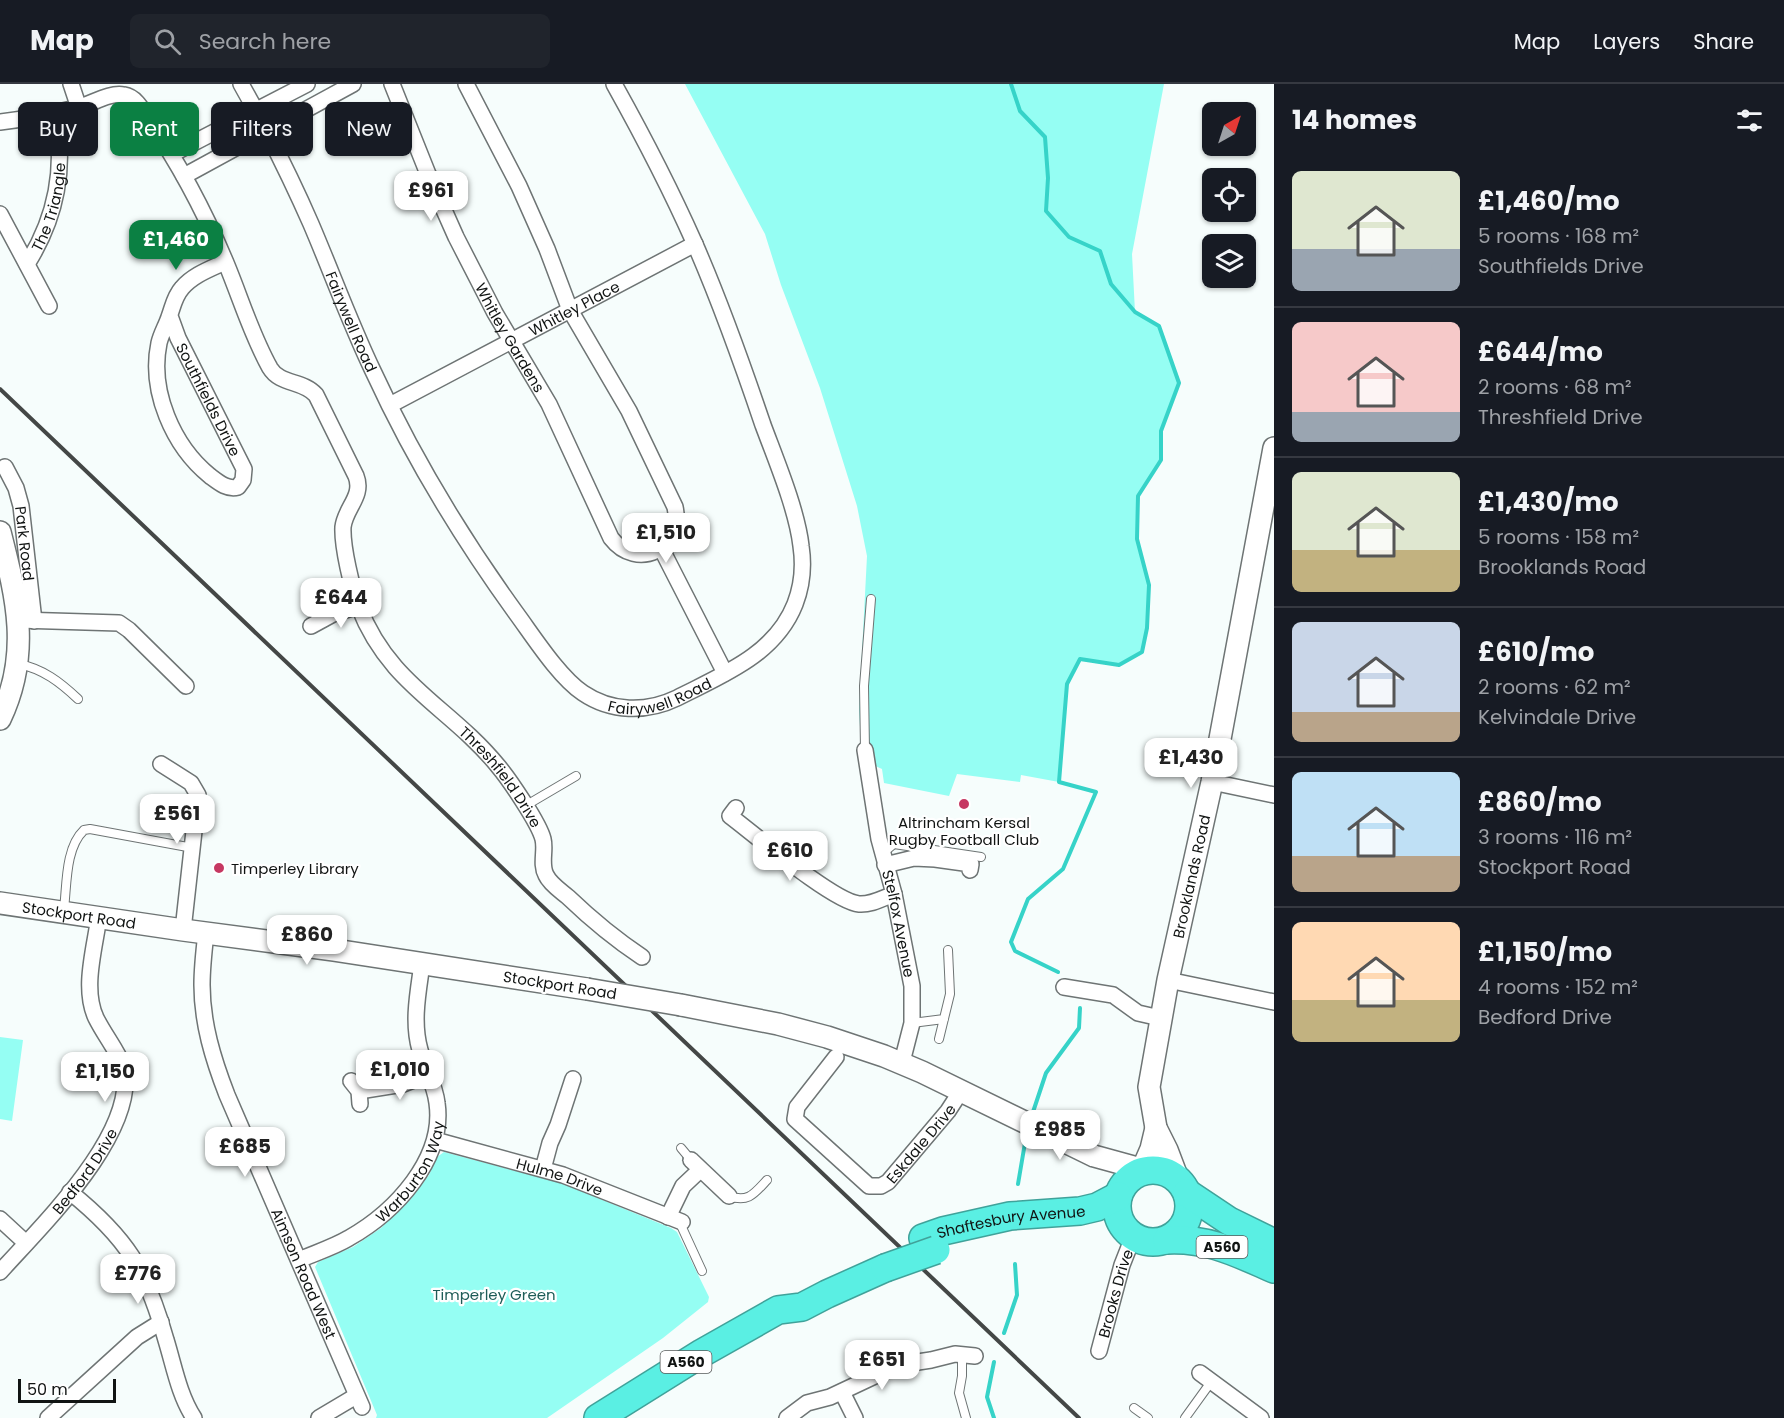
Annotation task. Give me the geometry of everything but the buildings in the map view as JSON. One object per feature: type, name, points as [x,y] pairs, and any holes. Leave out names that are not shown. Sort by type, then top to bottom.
[{"type":"highway","name":"A560","points":[[1119,1193],[1133,1176],[1141,1172],[1158,1170],[1223,1217],[1274,1243]]},
{"type":"highway","name":"A560","points":[[1167,1240],[1180,1231],[1188,1217],[1189,1201],[1182,1186]]},
{"type":"highway","points":[[1119,1193],[1118,1219],[1130,1234]]},
{"type":"highway","name":"Shaftesbury Avenue","points":[[930,1244],[943,1231],[1010,1216],[1080,1211],[1097,1207],[1119,1193]]},
{"type":"highway","name":"Shaftesbury Avenue","points":[[598,1418],[702,1353],[778,1310],[792,1293],[842,1268],[879,1262],[930,1244],[1031,1231],[1098,1227],[1130,1234]]},
{"type":"highway","name":"A560","points":[[1130,1234],[1154,1243],[1188,1239],[1207,1242],[1274,1269]]},
{"type":"main road","name":"Brooklands Road","points":[[1182,1186],[1156,1128],[1149,1087],[1168,980],[1212,782],[1274,448]]},
{"type":"main road","name":"Park Road","points":[[0,532],[27,620],[17,663],[3,705]]},
{"type":"main road","name":"Stockport Road","points":[[0,903],[586,989],[735,1015],[798,1029],[902,1062],[1094,1156],[1134,1167],[1141,1172]]},
{"type":"main road","name":"Brooklands Road","points":[[1141,1172],[1151,1149],[1156,1128]]},
{"type":"main road","name":"Stockport Road","points":[[1094,1156],[1105,1165],[1119,1193]]},
{"type":"street","points":[[71,84],[77,102]]},
{"type":"street","points":[[241,84],[251,102]]},
{"type":"street","points":[[273,102],[307,84]]},
{"type":"street","points":[[313,105],[354,84]]},
{"type":"street","name":"Whitley Gardens","points":[[392,84],[448,219],[482,288],[549,404],[611,538],[622,549],[635,554],[647,554],[661,548]]},
{"type":"street","points":[[466,84],[519,186],[547,249],[570,310],[629,411],[675,507],[676,528],[661,548],[725,673]]},
{"type":"street","name":"Fairywell Road","points":[[279,156],[298,195],[353,327],[390,405],[449,512],[485,568],[562,673],[582,693],[610,706],[645,709],[669,702],[725,673],[763,649],[784,624],[792,610],[802,574],[802,553],[798,531],[771,447],[730,331],[695,244],[663,175],[614,84]]},
{"type":"street","points":[[97,102],[117,95],[130,97],[134,102]]},
{"type":"street","points":[[0,122],[18,119]]},
{"type":"street","name":"The Triangle","points":[[27,264],[49,220],[59,180],[60,156]]},
{"type":"street","points":[[173,156],[225,262]]},
{"type":"street","points":[[184,177],[221,156]]},
{"type":"street","name":"The Triangle","points":[[0,214],[50,306]]},
{"type":"street","name":"Whitley Place","points":[[390,405],[695,244]]},
{"type":"street","name":"Southfields Drive","points":[[170,316],[178,338],[244,469],[243,480],[238,487],[226,487],[204,471],[178,439],[166,414],[159,390],[159,341],[175,299],[183,287],[196,276],[225,262]]},
{"type":"street","name":"Threshfield Drive","points":[[225,262],[248,325],[271,369],[281,378],[305,385],[316,395],[357,480],[357,494],[346,514],[343,528],[350,572],[359,606],[372,635],[396,669],[486,752],[508,779],[543,838],[544,868],[547,876],[601,928],[637,948]]},
{"type":"street","name":"Park Road","points":[[5,467],[16,488],[21,506],[27,573],[34,612],[27,620]]},
{"type":"street","points":[[313,604],[317,623],[359,606]]},
{"type":"street","points":[[27,620],[119,623],[186,686]]},
{"type":"street","name":"Stelfox Avenue","points":[[866,750],[884,859],[894,894],[912,986],[912,1023],[902,1062]]},
{"type":"street","points":[[161,764],[191,783],[199,802],[183,930]]},
{"type":"street","points":[[1212,782],[1274,795]]},
{"type":"street","points":[[736,808],[730,816],[826,889],[849,902],[868,904],[894,894]]},
{"type":"street","points":[[884,859],[935,859],[970,864],[970,870]]},
{"type":"street","name":"Bedford Drive","points":[[0,1272],[70,1192],[104,1146],[119,1113],[126,1085],[124,1068],[96,1017],[92,1005],[90,983],[99,916]]},
{"type":"street","name":"Aimson Road West","points":[[206,933],[202,994],[212,1053],[227,1095],[359,1401],[319,1418]]},
{"type":"street","name":"Warburton Way","points":[[299,1260],[349,1238],[379,1216],[415,1179],[435,1140],[437,1099],[420,1052],[416,1026],[422,964]]},
{"type":"street","points":[[1168,980],[1274,1002]]},
{"type":"street","points":[[1064,987],[1113,995],[1138,1013],[1161,1018]]},
{"type":"street","name":"Eskdale Drive","points":[[836,1058],[797,1107],[795,1119],[869,1186],[881,1186],[888,1182],[948,1111],[961,1091]]},
{"type":"street","points":[[357,1092],[403,1084],[429,1074]]},
{"type":"street","points":[[543,1169],[573,1078]]},
{"type":"street","name":"Hulme Drive","points":[[435,1140],[573,1178],[677,1220]]},
{"type":"street","points":[[677,1220],[691,1159],[729,1196]]},
{"type":"street","points":[[70,1192],[104,1221],[129,1251],[147,1282],[182,1394],[194,1418]]},
{"type":"street","points":[[0,1219],[26,1243]]},
{"type":"street","name":"Brooks Drive","points":[[1099,1351],[1130,1234]]},
{"type":"street","points":[[48,1418],[137,1337],[161,1322]]},
{"type":"street","points":[[787,1418],[807,1403],[842,1392],[898,1365],[931,1360],[961,1351]]},
{"type":"street","points":[[1205,1378],[1261,1418]]},
{"type":"street","points":[[842,1392],[855,1418]]},
{"type":"lane","points":[[866,750],[864,686],[871,599]]},
{"type":"lane","points":[[17,663],[32,666],[58,680],[78,699]]},
{"type":"lane","points":[[525,806],[576,776]]},
{"type":"lane","points":[[63,911],[70,858],[84,830],[90,829],[194,848]]},
{"type":"lane","points":[[884,859],[894,844],[981,856]]},
{"type":"lane","points":[[939,1039],[950,994],[948,950]]},
{"type":"lane","points":[[912,1023],[944,1019]]},
{"type":"lane","points":[[729,1196],[740,1200],[747,1198],[767,1180]]},
{"type":"lane","points":[[677,1220],[702,1270]]},
{"type":"lane","points":[[961,1351],[962,1376],[959,1393],[966,1418]]},
{"type":"lane","points":[[1185,1418],[1205,1378]]},
{"type":"lane","points":[[1134,1408],[1148,1418]]},
{"type":"green space","points":[[685,84],[1164,84],[1132,254],[1135,312],[1159,326],[1179,383],[1161,431],[1161,460],[1138,496],[1137,539],[1149,585],[1147,628],[1142,652],[1119,665],[1080,659],[1067,684],[1059,782],[1021,775],[1020,782],[957,774],[949,796],[884,783],[882,769],[862,760],[859,710],[867,556],[857,506],[820,388],[781,285],[765,234]]},
{"type":"green space","points":[[0,1037],[23,1040],[12,1121],[0,1119]]},
{"type":"green space","name":"Timperley Green","points":[[444,1152],[561,1183],[671,1228],[677,1232],[709,1297],[708,1302],[663,1338],[547,1418],[376,1418],[377,1415],[315,1267],[318,1262],[353,1247],[381,1228],[410,1200],[429,1175],[437,1157]]},
{"type":"waterway","points":[[1011,84],[1020,111],[1045,137],[1048,178],[1046,211],[1069,237],[1100,251],[1111,284],[1135,312],[1159,326],[1179,383],[1161,431],[1161,460],[1138,496],[1137,539],[1149,585],[1147,628],[1142,652],[1119,665],[1080,659],[1067,684],[1059,782],[1096,792],[1063,869],[1028,899],[1011,942],[1015,951],[1058,972]]},
{"type":"waterway","points":[[1031,1118],[1046,1073],[1079,1028],[1080,1008]]},
{"type":"waterway","points":[[1018,1184],[1027,1131]]},
{"type":"waterway","points":[[1004,1333],[1017,1295],[1015,1264]]},
{"type":"waterway","points":[[994,1362],[987,1397],[994,1418]]},
{"type":"railway","points":[[0,389],[1079,1418]]},
{"type":"place","name":"Altrincham Kersal Rugby Football Club","points":[[964,804]]},
{"type":"place","name":"Timperley Library","points":[[219,868]]}]
